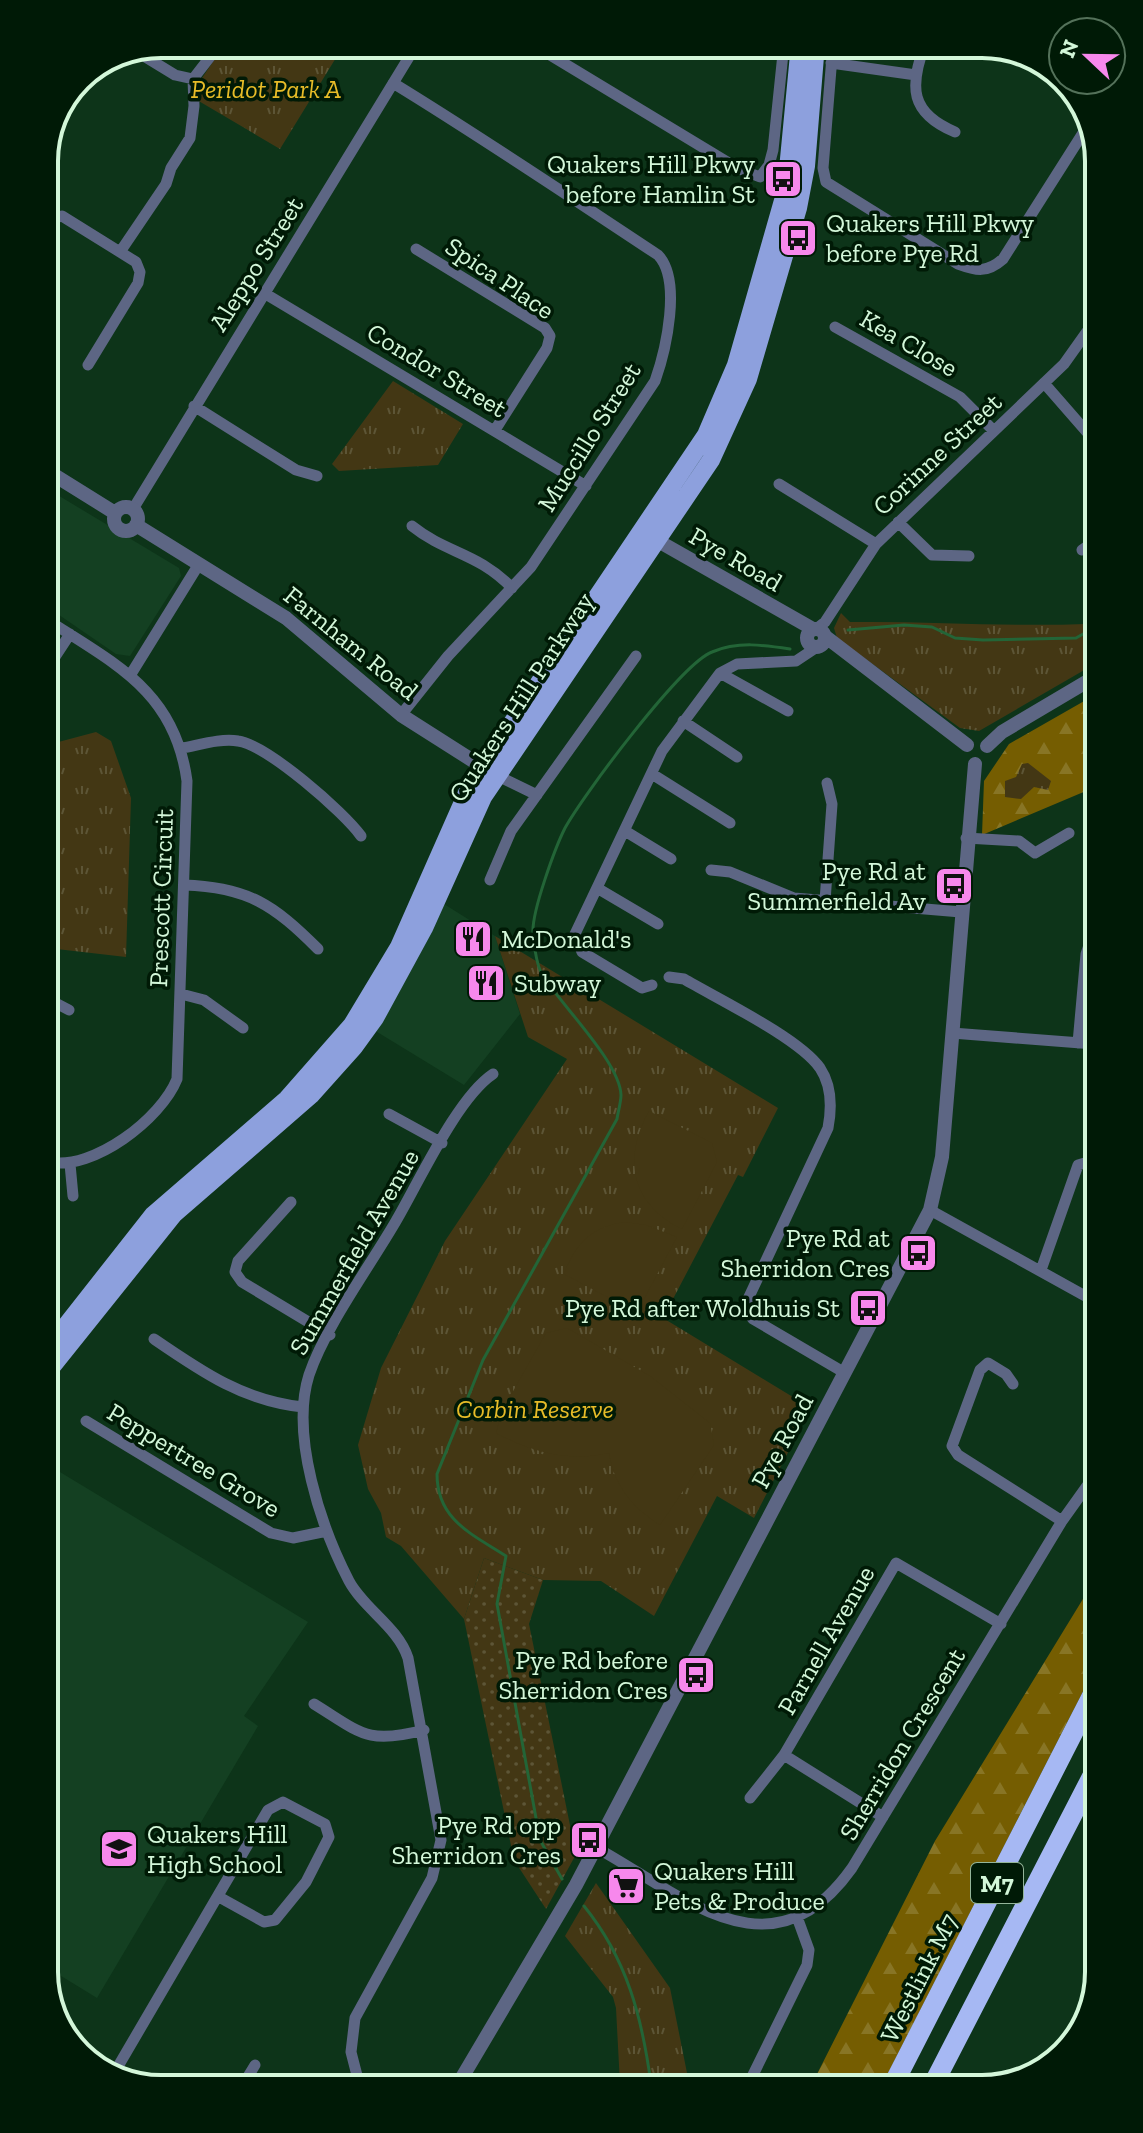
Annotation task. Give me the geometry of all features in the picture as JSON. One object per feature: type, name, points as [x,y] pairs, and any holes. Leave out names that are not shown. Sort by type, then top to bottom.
[{"type":"highway","name":"Westlink M7","points":[[898,2075],[1085,1709]]},
{"type":"highway","name":"M7","points":[[938,2075],[1085,1790]]},
{"type":"main road","name":"Quakers Hill Parkway","points":[[650,537],[706,435],[736,365],[786,190],[789,58]]},
{"type":"main road","name":"Quakers Hill Parkway","points":[[58,1336],[153,1215],[287,1099],[352,1025],[399,947],[441,846],[650,537],[711,460],[752,366],[803,186],[815,58]]},
{"type":"main road","name":"Quakers Hill Parkway","points":[[58,1359],[167,1222],[311,1095],[354,1047],[402,970],[469,823],[489,771]]},
{"type":"street","points":[[120,252],[166,184],[171,168],[190,138],[193,79],[209,58]]},
{"type":"street","name":"Aleppo Street","points":[[133,509],[408,58]]},
{"type":"street","points":[[555,58],[737,168],[760,177],[769,165],[773,150],[787,58]]},
{"type":"street","points":[[832,58],[823,168],[826,182],[958,264],[982,271],[1003,259],[1081,136]]},
{"type":"street","points":[[921,58],[916,75],[920,109],[933,123],[955,132]]},
{"type":"street","points":[[149,59],[175,75],[193,79]]},
{"type":"street","points":[[831,63],[916,75]]},
{"type":"street","name":"Muccillo Street","points":[[393,83],[539,173],[575,202],[666,263],[671,282],[663,358],[655,381],[531,567],[448,656],[401,715]]},
{"type":"street","points":[[58,217],[62,216],[136,262],[140,272],[138,283],[88,365]]},
{"type":"street","name":"Spica Place","points":[[416,249],[545,328],[550,336],[547,348],[495,430]]},
{"type":"street","name":"Condor Street","points":[[264,293],[586,486]]},
{"type":"street","name":"Kea Close","points":[[835,327],[960,397],[994,431]]},
{"type":"street","name":"Corinne Street","points":[[816,638],[876,544],[1044,383],[1072,355],[1085,335]]},
{"type":"street","points":[[1044,383],[1085,430]]},
{"type":"street","points":[[194,406],[296,470],[317,476]]},
{"type":"street","points":[[58,477],[115,513],[119,529],[130,530],[139,518],[133,509],[123,507],[115,513]]},
{"type":"street","points":[[779,484],[876,544]]},
{"type":"street","points":[[898,522],[932,555],[969,556]]},
{"type":"street","name":"Farnham Road","points":[[136,525],[307,633],[401,715],[535,798]]},
{"type":"street","points":[[412,526],[430,539],[482,561],[512,588]]},
{"type":"street","name":"Pye Road","points":[[650,537],[845,654],[889,683],[967,745]]},
{"type":"street","points":[[131,674],[199,564]]},
{"type":"street","name":"Prescott Circuit","points":[[58,626],[131,674],[165,712],[182,748],[187,781],[179,1068],[169,1095],[118,1142],[70,1164]]},
{"type":"street","points":[[58,652],[70,634]]},
{"type":"street","points":[[652,985],[642,988],[582,952],[575,934],[662,751],[720,673],[737,664],[793,662],[816,638]]},
{"type":"street","points":[[490,880],[514,828],[636,656]]},
{"type":"street","points":[[720,673],[788,711]]},
{"type":"street","points":[[987,746],[1002,732],[1085,683]]},
{"type":"street","points":[[683,721],[737,757]]},
{"type":"street","points":[[182,748],[228,740],[251,745],[341,810],[361,836]]},
{"type":"street","points":[[977,740],[987,746],[988,757],[975,764],[966,757],[967,745],[977,740]]},
{"type":"street","name":"Pye Road","points":[[463,2075],[595,1847],[930,1210],[941,1172],[966,838],[975,764]]},
{"type":"street","points":[[652,774],[730,823]]},
{"type":"street","points":[[825,901],[832,804],[827,783]]},
{"type":"street","points":[[625,831],[671,859]]},
{"type":"street","points":[[966,838],[1019,841],[1035,853],[1069,833]]},
{"type":"street","points":[[711,870],[730,872],[785,896],[961,912]]},
{"type":"street","points":[[184,885],[222,886],[242,892],[282,915],[318,949]]},
{"type":"street","points":[[597,888],[658,924]]},
{"type":"street","points":[[1078,1043],[1085,965]]},
{"type":"street","points":[[669,977],[684,979],[798,1047],[818,1066],[829,1089],[828,1128],[742,1311],[845,1373]]},
{"type":"street","points":[[181,994],[204,1000],[243,1028]]},
{"type":"street","points":[[58,1004],[69,1010]]},
{"type":"street","points":[[952,1033],[1085,1043]]},
{"type":"street","name":"Summerfield Avenue","points":[[357,2075],[351,2052],[355,2018],[432,1878],[441,1840],[424,1730],[403,1646],[355,1590],[327,1531],[306,1444],[303,1407],[309,1375],[330,1335],[472,1091],[493,1074]]},
{"type":"street","points":[[389,1114],[442,1143]]},
{"type":"street","points":[[58,1163],[70,1164],[73,1196]]},
{"type":"street","points":[[1041,1270],[1078,1165],[1085,1163]]},
{"type":"street","points":[[291,1202],[238,1261],[235,1272],[242,1282],[330,1335]]},
{"type":"street","points":[[930,1210],[1085,1296]]},
{"type":"street","points":[[154,1339],[245,1395],[267,1403],[303,1407]]},
{"type":"street","points":[[1013,1384],[997,1366],[988,1363],[980,1370],[952,1446],[958,1455],[1062,1521]]},
{"type":"street","name":"Peppertree Grove","points":[[86,1421],[271,1533],[293,1538],[327,1531]]},
{"type":"street","name":"Sherridon Crescent","points":[[595,1847],[722,1920],[752,1925],[797,1917],[834,1892],[883,1817],[1062,1521],[1085,1489]]},
{"type":"street","name":"Parnell Avenue","points":[[750,1798],[784,1755],[896,1563],[1001,1624]]},
{"type":"street","points":[[314,1704],[372,1738],[386,1739],[424,1730]]},
{"type":"street","points":[[784,1755],[883,1817]]},
{"type":"street","points":[[119,2066],[219,1897],[275,1803],[283,1802],[299,1808],[325,1824],[329,1837],[317,1863],[275,1920],[264,1922],[219,1897]]},
{"type":"street","points":[[753,2075],[807,1965],[809,1950],[797,1917]]},
{"type":"street","points":[[249,2075],[255,2065]]},
{"type":"shaded area","points":[[58,495],[179,568],[181,576],[130,656],[116,654],[58,614]]},
{"type":"shaded area","points":[[436,899],[495,936],[520,1014],[464,1085],[369,1027]]},
{"type":"shaded area","name":"Quakers Hill High School","points":[[58,1471],[308,1622],[244,1716],[258,1726],[97,1998],[58,1972]]},
{"type":"green space","name":"Peridot Park A","points":[[216,58],[336,58],[280,149],[197,100],[198,84]]},
{"type":"green space","points":[[393,381],[463,424],[438,465],[339,471],[332,464]]},
{"type":"green space","points":[[841,613],[850,622],[1085,624],[1085,670],[979,731],[960,728],[837,638],[834,628]]},
{"type":"green space","points":[[1085,701],[1085,791],[982,835],[984,781],[1009,744]]},
{"type":"green space","points":[[96,732],[111,741],[131,798],[126,957],[58,949],[58,742]]},
{"type":"green space","points":[[1028,763],[1051,781],[1048,790],[1034,787],[1021,799],[1005,797],[1005,781],[1016,777],[1022,764]]},
{"type":"green space","name":"Corbin Reserve","points":[[495,936],[778,1108],[743,1177],[738,1175],[663,1318],[811,1408],[754,1518],[717,1496],[654,1616],[601,1581],[543,1580],[484,1558],[464,1619],[401,1546],[386,1537],[381,1513],[368,1489],[358,1445],[381,1368],[445,1241],[567,1059],[528,1037]]},
{"type":"green space","points":[[649,1111],[712,1143],[717,1162],[682,1229],[651,1206],[636,1178],[636,1146]]},
{"type":"green space","points":[[625,1222],[646,1225],[677,1237],[643,1301],[624,1306],[564,1274],[586,1238],[603,1228]]},
{"type":"green space","points":[[567,1328],[650,1376],[710,1423],[714,1445],[660,1525],[626,1495],[615,1476],[609,1453],[594,1456],[551,1454],[496,1433],[502,1411],[546,1333]]},
{"type":"green space","points":[[484,1558],[543,1580],[529,1624],[572,1835],[580,1847],[546,1909],[514,1860],[464,1619]]},
{"type":"green space","points":[[1085,1596],[1085,1687],[887,2075],[817,2075],[935,1841]]},
{"type":"green space","points":[[596,1883],[670,1988],[687,2075],[620,2075],[613,1997],[565,1936]]},
{"type":"waterway","points":[[848,630],[904,625],[932,627],[955,638],[983,640],[1076,638],[1085,633]]},
{"type":"waterway","points":[[562,1879],[540,1840],[497,1604],[506,1556],[469,1533],[450,1514],[443,1503],[437,1474],[483,1360],[617,1119],[620,1104],[618,1082],[611,1066],[540,970],[533,932],[536,910],[565,828],[611,761],[678,680],[712,652],[732,646],[790,649]]},
{"type":"waterway","points":[[584,1906],[622,1968],[643,2035],[650,2075]]},
{"type":"place","name":"Quakers Hill Pkwy before Hamlin St","points":[[783,179]]},
{"type":"place","name":"Quakers Hill Pkwy before Pye Rd","points":[[798,238]]},
{"type":"place","name":"Pye Rd at Summerfield Av","points":[[954,886]]},
{"type":"place","name":"McDonald's","points":[[473,939]]},
{"type":"place","name":"Subway","points":[[486,983]]},
{"type":"place","name":"Pye Rd at Sherridon Cres","points":[[918,1253]]},
{"type":"place","name":"Pye Rd after Woldhuis St","points":[[868,1308]]},
{"type":"place","name":"Pye Rd before Sherridon Cres","points":[[696,1675]]},
{"type":"place","name":"Pye Rd opp Sherridon Cres","points":[[589,1840]]},
{"type":"place","name":"Quakers Hill High School","points":[[119,1849]]},
{"type":"place","name":"Quakers Hill Pets & Produce","points":[[626,1886]]}]
